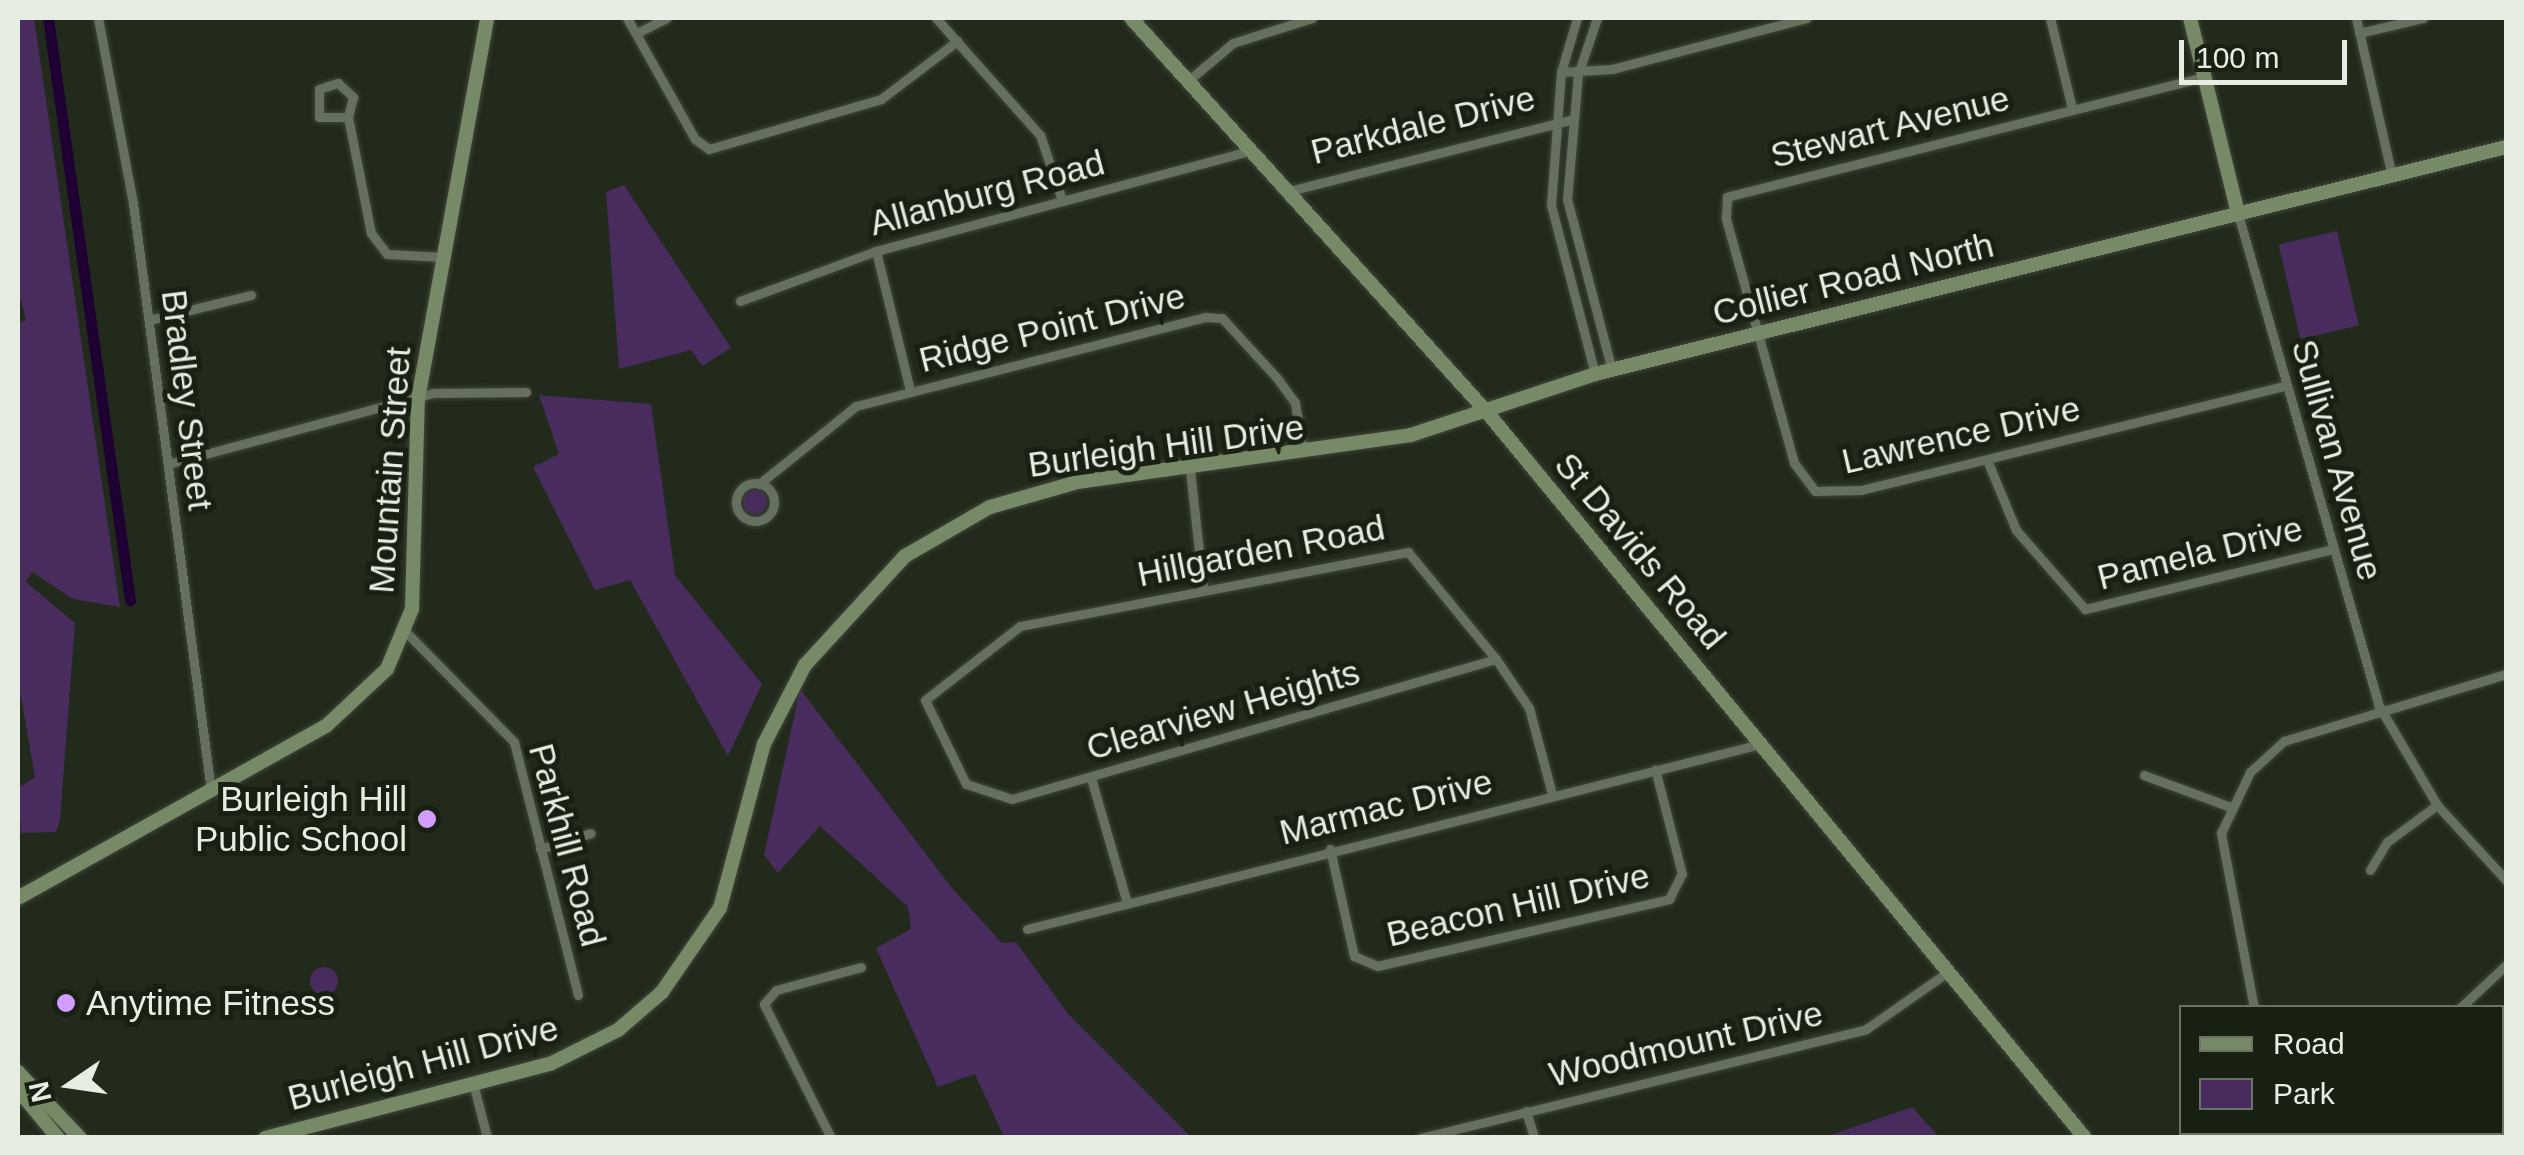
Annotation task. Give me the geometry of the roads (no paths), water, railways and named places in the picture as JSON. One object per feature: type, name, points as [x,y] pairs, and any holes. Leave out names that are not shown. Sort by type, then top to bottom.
[{"type":"main road","name":"Mountain Street","points":[[18,898],[212,792],[358,705],[406,632],[417,568],[418,399],[487,18]]},
{"type":"main road","name":"St Davids Road","points":[[1131,18],[1486,411],[2085,1138]]},
{"type":"main road","name":"Sullivan Avenue","points":[[2190,18],[2238,214]]},
{"type":"main road","name":"Collier Road North","points":[[1486,411],[1595,374],[2506,147]]},
{"type":"main road","name":"Burleigh Hill Drive","points":[[265,1138],[583,1051],[685,968],[732,880],[783,702],[833,624],[891,567],[964,520],[1032,493],[1304,456],[1486,411]]},
{"type":"main road","points":[[18,1072],[25,1098],[58,1138]]},
{"type":"main road","points":[[18,1072],[80,1138]]},
{"type":"street","name":"Bradley Street","points":[[98,18],[149,320],[212,792]]},
{"type":"street","points":[[628,18],[694,139],[709,149],[881,99],[957,41]]},
{"type":"street","points":[[637,33],[666,18]]},
{"type":"street","points":[[936,18],[1040,135],[1062,200]]},
{"type":"street","points":[[1188,80],[1233,43],[1312,18]]},
{"type":"street","points":[[1578,18],[1562,72],[1555,120],[1552,211],[1595,374]]},
{"type":"street","points":[[1597,18],[1578,74],[1568,214],[1612,370]]},
{"type":"street","name":"Parkdale Drive","points":[[1562,72],[1578,74],[1806,18]]},
{"type":"street","points":[[2050,18],[2072,108]]},
{"type":"street","points":[[2356,18],[2392,176]]},
{"type":"street","points":[[2359,33],[2423,18]]},
{"type":"street","name":"Stewart Avenue","points":[[1759,333],[1728,197],[2204,77]]},
{"type":"street","points":[[348,117],[319,117],[319,88],[347,88],[348,117],[371,233],[387,254],[443,257]]},
{"type":"street","name":"Parkdale Drive","points":[[1289,192],[1555,120],[1572,119]]},
{"type":"street","name":"Allanburg Road","points":[[740,301],[876,251],[1252,150]]},
{"type":"street","name":"Sullivan Avenue","points":[[2238,214],[2329,550],[2379,706],[2437,805],[2506,880]]},
{"type":"street","points":[[876,251],[910,392]]},
{"type":"street","points":[[149,320],[251,296]]},
{"type":"street","name":"Ridge Point Drive","points":[[759,484],[852,409],[1222,318],[1295,404],[1304,456]]},
{"type":"street","name":"Lawrence Drive","points":[[1759,333],[1794,463],[1815,490],[1861,490],[2283,386]]},
{"type":"street","points":[[168,464],[418,399],[526,392]]},
{"type":"street","name":"Pamela Drive","points":[[1987,460],[2016,530],[2085,610],[2329,550]]},
{"type":"street","points":[[1190,470],[1203,587]]},
{"type":"street","points":[[759,484],[774,503],[751,521],[738,495],[759,484]]},
{"type":"street","name":"Hillgarden Road","points":[[966,784],[925,700],[1020,626],[1203,587],[1408,552],[1496,659],[1529,708],[1552,794]]},
{"type":"street","name":"Parkhill Road","points":[[406,632],[504,723],[578,995]]},
{"type":"street","name":"Clearview Heights","points":[[966,784],[1012,799],[1496,659]]},
{"type":"street","points":[[2253,1005],[2224,878],[2228,806],[2284,742],[2379,706],[2506,674]]},
{"type":"street","name":"Marmac Drive","points":[[1027,929],[1330,849],[1760,744]]},
{"type":"street","name":"Beacon Hill Drive","points":[[1330,849],[1354,956],[1377,966],[1669,899],[1682,874],[1656,769]]},
{"type":"street","points":[[2144,775],[2228,806]]},
{"type":"street","points":[[1091,778],[1127,903]]},
{"type":"street","points":[[2370,870],[2387,842],[2437,805]]},
{"type":"street","points":[[540,849],[591,833]]},
{"type":"street","points":[[2463,1005],[2506,965]]},
{"type":"street","points":[[831,1138],[776,1036],[766,997],[862,967]]},
{"type":"street","name":"Woodmount Drive","points":[[1420,1138],[1866,1029],[1949,971]]},
{"type":"street","points":[[473,1084],[487,1138]]},
{"type":"street","points":[[1526,1110],[1534,1138]]},
{"type":"waterway","points":[[48,18],[130,600]]},
{"type":"place","name":"Burleigh Hill Public School","points":[[427,819]]},
{"type":"place","name":"Anytime Fitness","points":[[66,1003]]}]
